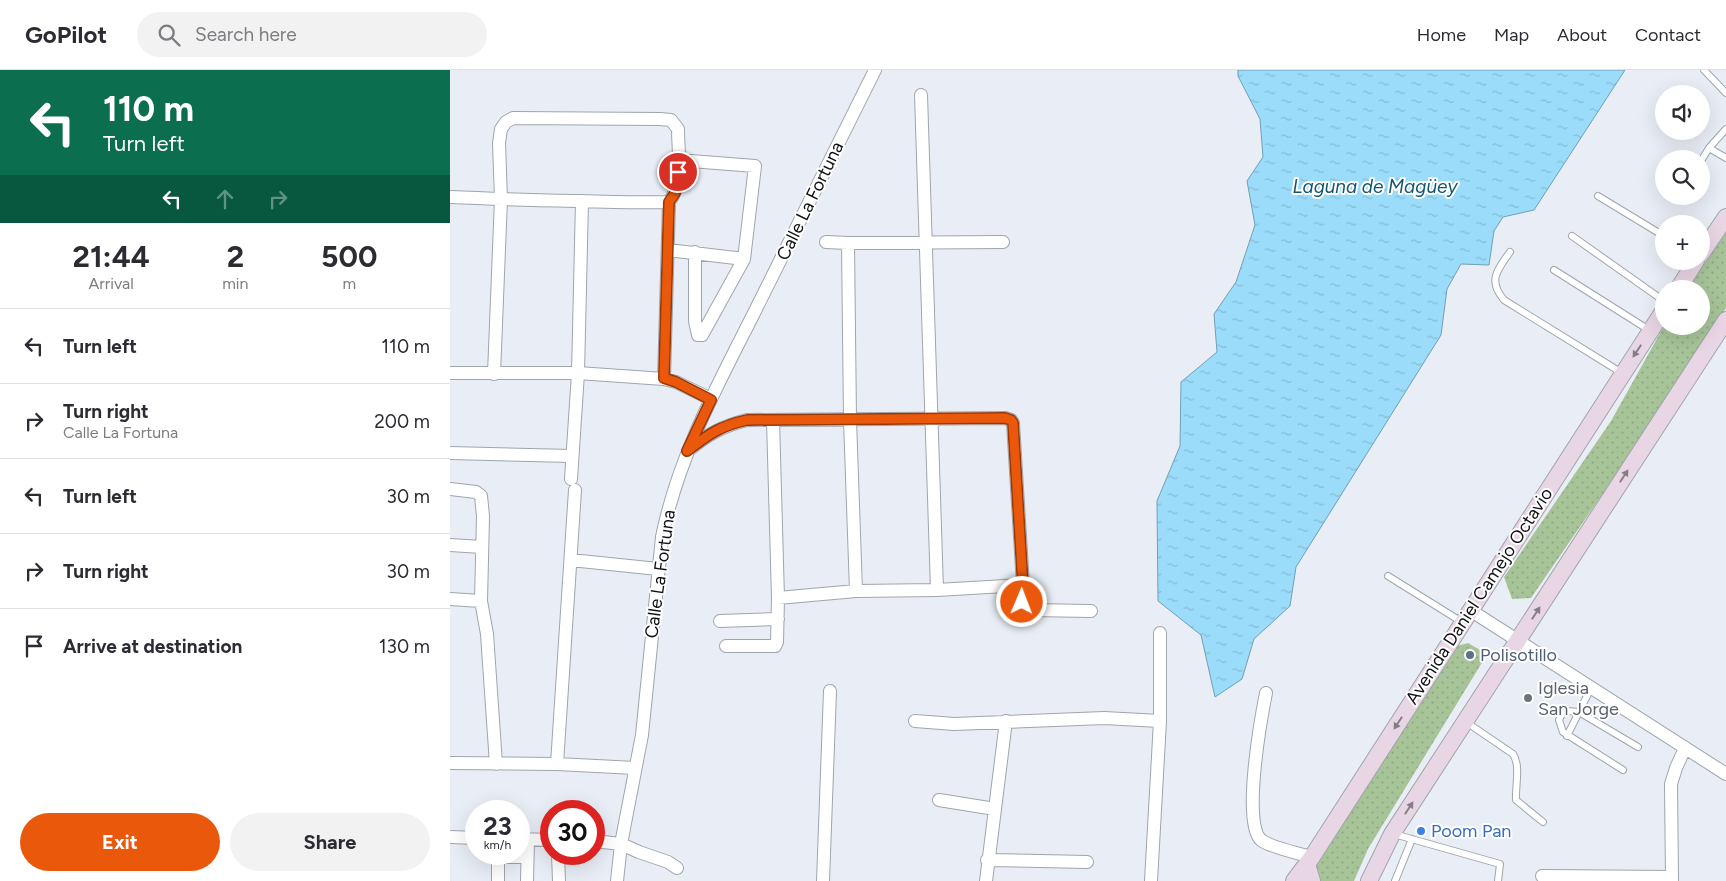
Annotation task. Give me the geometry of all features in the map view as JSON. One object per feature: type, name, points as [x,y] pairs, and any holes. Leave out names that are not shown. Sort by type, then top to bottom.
[{"type":"main road","points":[[1710,241],[1726,217]]},
{"type":"main road","points":[[1369,881],[1392,834],[1726,320]]},
{"type":"main road","name":"Avenida Daniel Camejo Octavio","points":[[1294,881],[1310,860],[1655,323]]},
{"type":"main road","points":[[1310,860],[1312,881]]},
{"type":"street","name":"Calle La Fortuna","points":[[617,881],[621,844],[642,735],[658,568],[667,510],[677,477],[711,400],[875,70]]},
{"type":"street","points":[[921,95],[937,590]]},
{"type":"street","points":[[494,374],[501,199],[499,143],[501,129],[506,122],[513,118],[671,120],[678,129],[678,183],[675,193],[669,202],[664,378]]},
{"type":"street","points":[[678,160],[755,166],[744,258],[702,335],[696,331],[694,321],[695,252]]},
{"type":"street","points":[[450,198],[669,202]]},
{"type":"street","points":[[558,764],[571,560],[572,456],[578,374],[582,201]]},
{"type":"street","points":[[826,242],[1003,242]]},
{"type":"street","points":[[848,243],[850,420],[856,591]]},
{"type":"street","points":[[668,250],[744,258]]},
{"type":"street","points":[[450,372],[578,374],[664,378],[711,400]]},
{"type":"street","points":[[687,451],[710,433],[728,424],[747,420],[1005,418],[1011,420],[1013,423],[1023,586],[1022,602],[1025,607],[1031,610],[1091,611]]},
{"type":"street","points":[[726,646],[775,646],[778,639],[773,420]]},
{"type":"street","points":[[450,452],[572,456]]},
{"type":"street","points":[[450,489],[476,492],[481,496],[483,516],[481,601],[487,634],[496,764]]},
{"type":"street","points":[[450,545],[482,547]]},
{"type":"street","points":[[571,560],[658,568]]},
{"type":"street","points":[[778,598],[856,591],[1023,586]]},
{"type":"street","points":[[450,599],[481,601]]},
{"type":"street","points":[[1466,616],[1517,642],[1726,774]]},
{"type":"street","points":[[720,621],[778,619]]},
{"type":"street","points":[[1151,881],[1160,720],[1160,633]]},
{"type":"street","points":[[824,881],[830,691]]},
{"type":"street","points":[[1266,693],[1257,740],[1252,809],[1258,836],[1266,843],[1310,860]]},
{"type":"street","points":[[915,720],[954,724],[1104,718],[1160,720]]},
{"type":"street","points":[[986,881],[1006,721]]},
{"type":"street","points":[[1542,876],[1672,879],[1671,784],[1676,768],[1686,748]]},
{"type":"street","points":[[450,763],[558,764],[635,768]]},
{"type":"street","points":[[939,800],[995,809]]},
{"type":"street","points":[[450,837],[465,838]]},
{"type":"street","points":[[605,842],[621,844],[668,862],[677,868]]},
{"type":"street","points":[[988,860],[1087,862]]},
{"type":"street","points":[[498,865],[498,881]]},
{"type":"street","points":[[527,865],[527,881]]},
{"type":"street","points":[[558,865],[559,881]]},
{"type":"lane","points":[[1704,70],[1726,94]]},
{"type":"lane","points":[[1726,129],[1709,148],[1726,158]]},
{"type":"lane","points":[[1598,196],[1655,231]]},
{"type":"lane","points":[[1572,236],[1655,295]]},
{"type":"lane","points":[[1510,252],[1496,273],[1494,280],[1499,294],[1504,300],[1622,373]]},
{"type":"lane","points":[[1554,270],[1650,330]]},
{"type":"lane","points":[[1388,576],[1466,616]]},
{"type":"lane","points":[[1567,736],[1591,688]]},
{"type":"lane","points":[[1623,770],[1567,736],[1560,727],[1559,720],[1562,714],[1567,711],[1579,712],[1638,747]]},
{"type":"lane","points":[[1465,721],[1513,754],[1517,774],[1516,800],[1543,822]]},
{"type":"lane","points":[[1392,834],[1500,864],[1498,881]]},
{"type":"lane","points":[[1395,881],[1412,839]]},
{"type":"green space","points":[[1726,229],[1726,308],[1710,332],[1710,280],[1694,280],[1700,270],[1710,270],[1710,254]]},
{"type":"green space","points":[[1659,335],[1708,335],[1634,448],[1531,598],[1512,599],[1504,577],[1611,421]]},
{"type":"green space","points":[[1468,643],[1480,650],[1483,661],[1368,849],[1354,881],[1318,881],[1315,872],[1317,862],[1444,664],[1457,646]]},
{"type":"water","name":"Laguna de Magüey","points":[[1238,70],[1625,70],[1534,210],[1503,217],[1494,231],[1489,265],[1461,264],[1447,289],[1441,335],[1296,567],[1290,606],[1254,639],[1242,679],[1215,697],[1201,635],[1158,601],[1157,501],[1180,446],[1181,382],[1217,352],[1214,314],[1236,282],[1255,225],[1247,181],[1263,157],[1260,119],[1238,76]]},
{"type":"place","name":"Polisotillo","points":[[1470,655]]},
{"type":"place","name":"Iglesia San Jorge","points":[[1528,698]]},
{"type":"place","name":"Poom Pan","points":[[1421,831]]},
{"type":"route","points":[[678,172],[678,183],[675,193],[669,202],[664,378],[711,400],[687,451],[710,433],[728,424],[747,420],[1005,418],[1011,420],[1013,423],[1023,586],[1022,602]]}]
